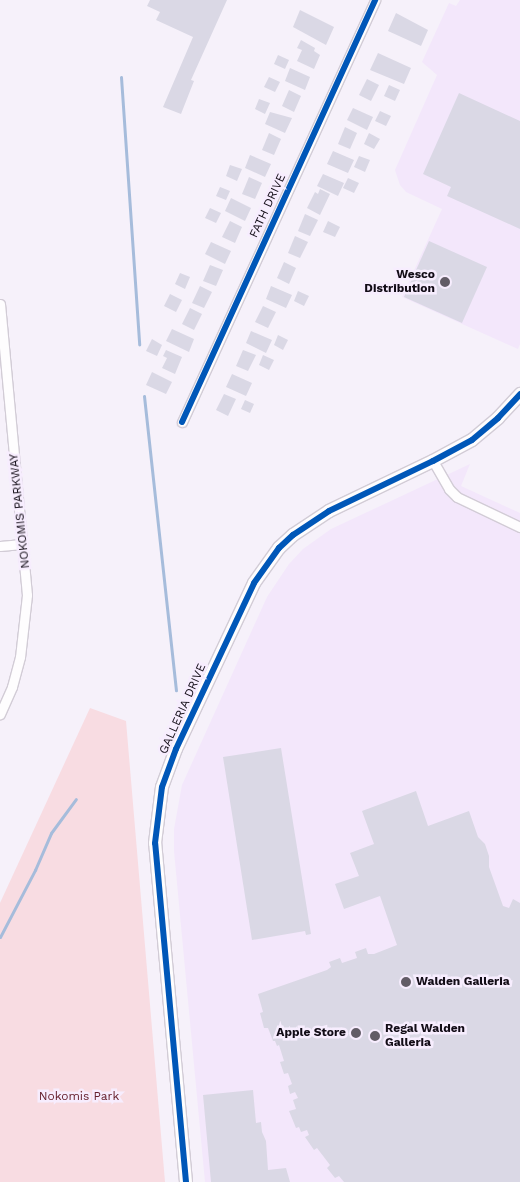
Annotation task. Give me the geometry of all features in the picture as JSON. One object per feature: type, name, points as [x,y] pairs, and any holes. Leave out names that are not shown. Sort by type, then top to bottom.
[{"type":"street","name":"FATH DRIVE","points":[[182,422],[375,0]]},
{"type":"street","name":"NOKOMIS PARKWAY","points":[[0,304],[28,595],[25,626],[12,686],[0,714]]},
{"type":"street","name":"GALLERIA DRIVE","points":[[186,1182],[155,843],[158,808],[167,770],[254,582],[280,548],[299,530],[329,511],[434,461],[487,428],[520,394]]},
{"type":"street","points":[[434,461],[449,489],[457,497],[520,527]]},
{"type":"street","points":[[0,546],[22,544]]},
{"type":"shaded area","points":[[460,0],[520,0],[520,344],[518,349],[402,297],[442,209],[406,192],[400,185],[395,170],[437,75],[422,62],[449,3],[456,6]]},
{"type":"shaded area","points":[[470,464],[461,486],[520,513],[520,1182],[205,1182],[174,851],[174,829],[182,785],[267,597],[289,564],[303,549],[331,529]]},
{"type":"green space","name":"Nokomis Park","points":[[90,708],[126,721],[165,1182],[0,1182],[0,903]]},
{"type":"building","points":[[150,0],[227,0],[191,80],[194,81],[181,114],[163,107],[193,37],[156,20],[160,12],[147,6]]},
{"type":"building","points":[[300,10],[334,27],[326,45],[293,27]]},
{"type":"building","points":[[396,13],[428,30],[421,46],[388,31]]},
{"type":"building","points":[[301,40],[315,48],[314,51],[320,55],[314,69],[297,61],[302,50],[297,48]]},
{"type":"building","points":[[378,53],[411,68],[404,84],[370,70]]},
{"type":"building","points":[[278,55],[289,60],[285,69],[274,64]]},
{"type":"building","points":[[290,68],[310,77],[305,90],[285,81]]},
{"type":"building","points":[[269,77],[280,82],[275,92],[264,87]]},
{"type":"building","points":[[367,79],[379,85],[371,101],[359,95]]},
{"type":"building","points":[[389,85],[400,90],[395,101],[384,96]]},
{"type":"building","points":[[289,90],[301,96],[294,112],[282,106]]},
{"type":"building","points":[[459,93],[520,121],[520,229],[447,196],[451,187],[423,174]]},
{"type":"building","points":[[259,99],[270,103],[265,114],[255,109]]},
{"type":"building","points":[[353,108],[373,117],[367,130],[347,120]]},
{"type":"building","points":[[380,111],[391,116],[386,126],[375,121]]},
{"type":"building","points":[[270,112],[292,118],[285,133],[265,124]]},
{"type":"building","points":[[345,127],[357,133],[350,149],[338,144]]},
{"type":"building","points":[[269,133],[281,139],[274,155],[262,150]]},
{"type":"building","points":[[369,133],[380,139],[374,149],[364,144]]},
{"type":"building","points":[[333,151],[354,160],[348,173],[327,164]]},
{"type":"building","points":[[250,155],[271,164],[265,177],[245,168]]},
{"type":"building","points":[[359,156],[370,160],[365,172],[354,167]]},
{"type":"building","points":[[230,165],[242,169],[237,181],[226,176]]},
{"type":"building","points":[[323,174],[344,183],[338,196],[317,186]]},
{"type":"building","points":[[249,177],[262,183],[255,199],[242,194]]},
{"type":"building","points":[[348,178],[359,183],[354,193],[343,188]]},
{"type":"building","points":[[220,187],[230,191],[226,200],[216,196]]},
{"type":"building","points":[[320,189],[330,194],[320,215],[307,208],[315,192],[318,194]]},
{"type":"building","points":[[231,198],[251,208],[245,221],[225,211]]},
{"type":"building","points":[[210,208],[221,213],[216,223],[205,218]]},
{"type":"building","points":[[305,214],[318,220],[310,236],[298,231]]},
{"type":"building","points":[[230,221],[242,227],[235,243],[222,237]]},
{"type":"building","points":[[328,221],[340,227],[335,237],[323,232]]},
{"type":"building","points":[[295,236],[308,242],[300,258],[288,253]]},
{"type":"building","name":"Wesco Distribution","points":[[429,241],[487,267],[462,323],[404,297]]},
{"type":"building","points":[[211,242],[231,251],[225,264],[205,254]]},
{"type":"building","points":[[284,262],[296,268],[289,284],[277,278]]},
{"type":"building","points":[[210,265],[223,270],[216,286],[203,281]]},
{"type":"building","points":[[180,273],[190,277],[185,289],[175,284]]},
{"type":"building","points":[[200,286],[212,292],[204,308],[192,303]]},
{"type":"building","points":[[271,286],[292,295],[286,308],[266,299]]},
{"type":"building","points":[[298,291],[309,296],[304,306],[294,301]]},
{"type":"building","points":[[170,294],[182,300],[176,312],[164,306]]},
{"type":"building","points":[[263,306],[276,312],[268,328],[255,322]]},
{"type":"building","points":[[190,308],[202,314],[194,330],[182,324]]},
{"type":"building","points":[[172,329],[194,339],[189,352],[166,341]]},
{"type":"building","points":[[251,331],[272,340],[266,353],[246,343]]},
{"type":"building","points":[[278,335],[288,340],[283,350],[274,345]]},
{"type":"building","points":[[152,339],[162,345],[157,356],[146,351]]},
{"type":"building","points":[[166,350],[182,357],[175,374],[162,368],[167,358],[163,356]]},
{"type":"building","points":[[243,350],[256,355],[248,371],[236,366]]},
{"type":"building","points":[[263,355],[274,360],[269,370],[259,365]]},
{"type":"building","points":[[152,372],[172,382],[166,394],[146,385]]},
{"type":"building","points":[[232,374],[252,383],[246,396],[226,387]]},
{"type":"building","points":[[224,394],[236,399],[228,416],[216,410]]},
{"type":"building","points":[[245,400],[254,404],[250,413],[241,409]]},
{"type":"building","points":[[281,748],[311,934],[306,935],[305,931],[252,940],[223,757]]},
{"type":"building","name":"Walden Galleria","points":[[416,791],[428,826],[469,811],[478,837],[485,844],[489,856],[489,867],[503,906],[509,908],[513,899],[520,903],[520,1182],[344,1182],[339,1176],[335,1178],[327,1168],[330,1165],[317,1148],[314,1150],[305,1137],[309,1135],[307,1130],[301,1132],[299,1127],[296,1128],[289,1111],[296,1109],[293,1100],[298,1098],[295,1092],[290,1094],[288,1086],[292,1084],[288,1073],[284,1074],[280,1062],[284,1061],[279,1045],[277,1046],[275,1041],[273,1041],[268,1028],[264,1028],[260,1013],[263,1012],[258,994],[327,970],[331,967],[329,962],[340,958],[342,963],[357,958],[355,952],[366,948],[368,954],[374,954],[397,945],[380,896],[344,909],[335,884],[359,876],[350,853],[374,844],[362,811]]},
{"type":"building","points":[[253,1090],[256,1123],[261,1122],[262,1132],[266,1141],[268,1170],[286,1168],[290,1182],[211,1182],[203,1095]]},
{"type":"waterway","points":[[121,77],[139,344]]},
{"type":"waterway","points":[[144,396],[176,690]]},
{"type":"waterway","points":[[0,937],[35,870],[51,833],[76,799]]},
{"type":"cycle path","points":[[182,422],[375,0]]},
{"type":"cycle path","points":[[186,1182],[155,843],[162,787],[176,749],[254,583],[279,548],[293,535],[329,511],[472,440],[498,418],[520,394]]},
{"type":"place","name":"Wesco Distribution","points":[[445,282]]},
{"type":"place","name":"Walden Galleria","points":[[406,982]]},
{"type":"place","name":"Apple Store","points":[[356,1033]]},
{"type":"place","name":"Regal Walden Galleria","points":[[375,1036]]}]
